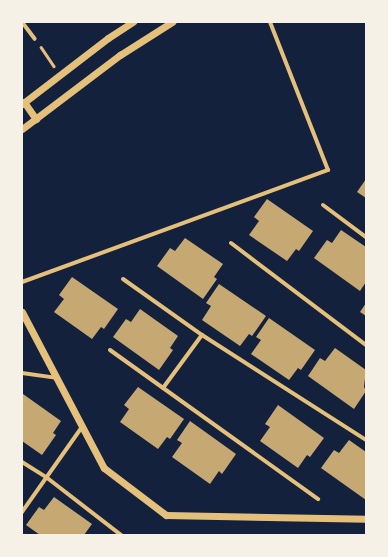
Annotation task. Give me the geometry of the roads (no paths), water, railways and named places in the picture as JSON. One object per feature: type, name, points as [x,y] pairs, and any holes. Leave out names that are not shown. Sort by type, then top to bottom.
[{"type":"street","points":[[22,22],[35,39]]},
{"type":"street","points":[[36,119],[23,103],[108,38],[133,22]]},
{"type":"street","points":[[22,129],[120,55],[172,22]]},
{"type":"street","points":[[22,282],[328,170],[270,22]]},
{"type":"street","points":[[323,205],[366,237]]},
{"type":"street","points":[[231,243],[366,345]]},
{"type":"street","points":[[123,279],[202,335],[366,440]]},
{"type":"street","points":[[22,312],[104,468],[166,515],[366,519]]},
{"type":"street","points":[[164,388],[202,335]]},
{"type":"street","points":[[110,350],[318,498]]},
{"type":"street","points":[[22,373],[57,378]]},
{"type":"street","points":[[22,512],[82,427]]},
{"type":"street","points":[[22,462],[46,477],[121,535]]}]
